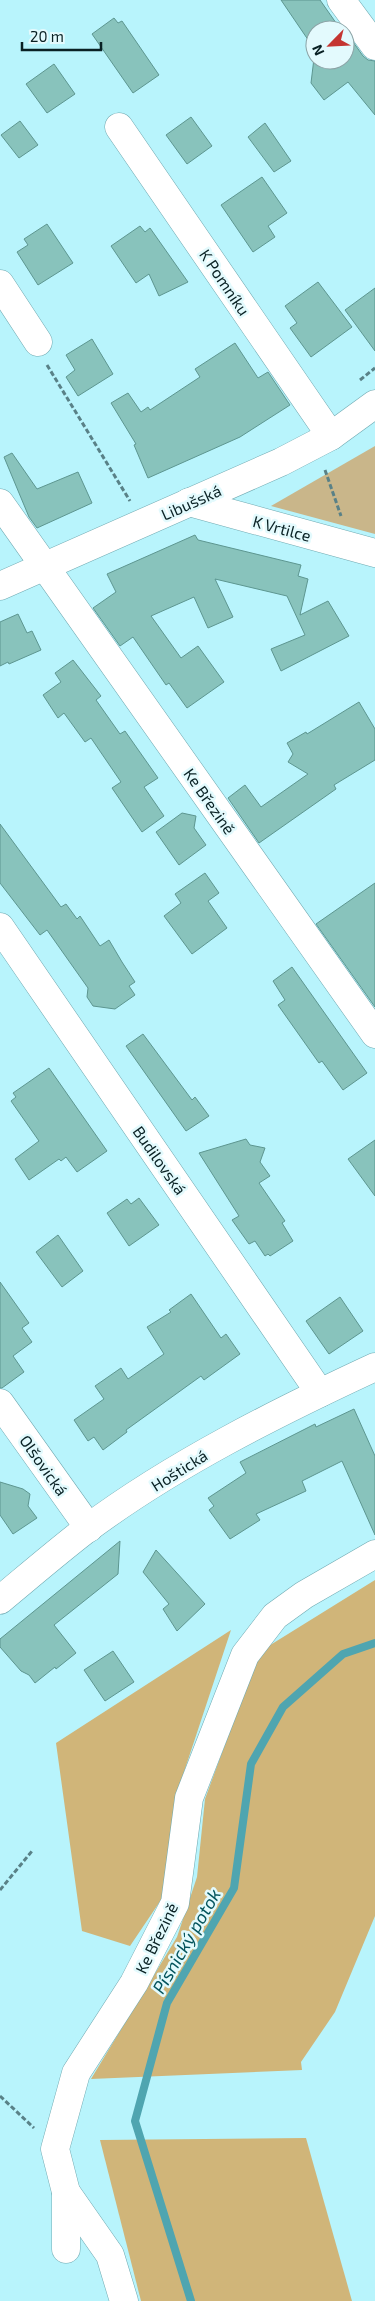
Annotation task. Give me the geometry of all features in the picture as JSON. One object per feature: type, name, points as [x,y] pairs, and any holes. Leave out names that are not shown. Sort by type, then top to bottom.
[{"type":"street","points":[[341,0],[375,46]]},
{"type":"street","name":"K Pomníku","points":[[119,127],[331,436]]},
{"type":"street","points":[[0,284],[38,342]]},
{"type":"street","name":"Libušská","points":[[0,586],[45,568],[281,462],[331,436],[375,404]]},
{"type":"street","name":"K Vrtilce","points":[[189,502],[363,550]]},
{"type":"street","name":"Ke Březině","points":[[0,503],[375,1034]]},
{"type":"street","name":"Budilovská","points":[[0,927],[320,1393]]},
{"type":"street","name":"Hoštická","points":[[0,1600],[89,1528],[191,1460],[320,1393],[375,1367]]},
{"type":"street","name":"Olšovická","points":[[0,1403],[89,1528]]},
{"type":"street","name":"Ke Březině","points":[[124,2301],[110,2255],[66,2192],[55,2150],[76,2073],[134,1983],[175,1903],[189,1798],[245,1655],[275,1616],[304,1595],[375,1554]]},
{"type":"street","points":[[66,2192],[66,2249]]},
{"type":"path","points":[[38,342],[39,352],[132,505]]},
{"type":"path","points":[[323,465],[363,550]]},
{"type":"path","points":[[0,1890],[32,1851]]},
{"type":"path","points":[[0,2096],[55,2150]]},
{"type":"shaded area","points":[[375,446],[375,534],[271,506]]},
{"type":"shaded area","points":[[375,1580],[375,1916],[335,2012],[301,2062],[302,2070],[91,2079],[177,1937],[197,1877],[205,1799],[259,1652]]},
{"type":"shaded area","points":[[231,1630],[179,1787],[165,1894],[130,1946],[82,1931],[56,1743]]},
{"type":"shaded area","points":[[306,2138],[352,2301],[141,2301],[100,2140]]},
{"type":"building","points":[[281,0],[320,0],[334,20],[305,20],[305,35]]},
{"type":"building","points":[[114,18],[118,23],[122,21],[159,75],[133,93],[92,34]]},
{"type":"building","points":[[355,45],[363,56],[368,60],[375,61],[375,115],[348,82],[324,100],[311,83],[313,70],[355,70]]},
{"type":"building","points":[[54,64],[75,94],[47,113],[26,84]]},
{"type":"building","points":[[191,117],[212,146],[187,164],[166,135]]},
{"type":"building","points":[[20,121],[38,145],[19,158],[1,135]]},
{"type":"building","points":[[265,123],[291,161],[274,172],[248,137]]},
{"type":"building","points":[[262,177],[287,213],[268,226],[275,237],[253,252],[221,205]]},
{"type":"building","points":[[47,224],[73,263],[38,285],[17,252],[28,245],[24,239]]},
{"type":"building","points":[[140,226],[145,232],[150,228],[188,282],[159,296],[149,274],[136,283],[111,246]]},
{"type":"building","points":[[318,282],[352,327],[311,357],[290,328],[297,323],[285,306]]},
{"type":"building","points":[[375,288],[375,351],[345,310]]},
{"type":"building","points":[[92,339],[113,374],[78,396],[66,377],[75,370],[66,355]]},
{"type":"building","points":[[235,343],[258,378],[268,372],[290,405],[240,437],[148,478],[134,445],[136,444],[111,403],[128,393],[141,412],[148,407],[150,410],[200,377],[195,369]]},
{"type":"building","points":[[12,453],[37,489],[78,472],[92,503],[37,528],[29,517],[4,457]]},
{"type":"building","points":[[195,535],[198,540],[301,565],[298,576],[308,579],[300,615],[328,601],[349,636],[281,671],[271,649],[305,635],[287,596],[215,579],[233,617],[208,628],[194,597],[151,616],[181,658],[198,646],[224,682],[187,708],[169,683],[166,685],[133,637],[120,646],[93,608],[116,592],[107,574]]},
{"type":"building","points":[[18,614],[27,633],[32,631],[41,650],[0,666],[0,622]]},
{"type":"building","points":[[73,660],[101,696],[96,700],[120,734],[125,731],[158,778],[144,787],[164,816],[142,832],[112,788],[121,782],[91,738],[85,742],[64,713],[58,718],[43,695],[61,682],[55,673]]},
{"type":"building","points":[[359,702],[375,729],[375,760],[334,785],[336,789],[259,843],[228,798],[245,785],[261,807],[308,774],[288,762],[293,754],[287,743],[306,732],[307,734]]},
{"type":"building","points":[[182,813],[196,816],[194,828],[206,845],[179,865],[156,832]]},
{"type":"building","points":[[0,824],[61,907],[66,904],[77,919],[80,916],[100,946],[109,940],[135,982],[129,986],[135,995],[115,1009],[93,1006],[87,997],[88,988],[47,930],[40,935],[0,883]]},
{"type":"building","points":[[205,873],[219,893],[208,901],[227,928],[192,954],[164,916],[181,903],[175,894]]},
{"type":"building","points":[[375,883],[375,1007],[316,924]]},
{"type":"building","points":[[292,967],[367,1073],[343,1090],[322,1061],[319,1063],[278,1005],[285,1000],[273,981]]},
{"type":"building","points":[[143,1034],[192,1100],[195,1097],[209,1116],[186,1131],[126,1046]]},
{"type":"building","points":[[49,1068],[107,1151],[77,1172],[66,1157],[61,1161],[59,1159],[29,1180],[15,1159],[39,1141],[11,1101],[16,1097],[13,1093]]},
{"type":"building","points":[[246,1139],[250,1145],[265,1148],[260,1162],[270,1176],[259,1183],[285,1221],[282,1223],[293,1241],[270,1256],[268,1254],[265,1256],[255,1241],[249,1244],[232,1220],[239,1216],[199,1153]]},
{"type":"building","points":[[375,1140],[375,1196],[348,1159]]},
{"type":"building","points":[[139,1198],[159,1225],[129,1246],[107,1213],[127,1199],[131,1204]]},
{"type":"building","points":[[58,1235],[83,1271],[62,1287],[36,1252]]},
{"type":"building","points":[[0,1282],[29,1323],[22,1328],[32,1342],[13,1356],[24,1372],[2,1388],[0,1388]]},
{"type":"building","points":[[191,1294],[221,1338],[226,1334],[240,1354],[204,1380],[201,1376],[126,1430],[127,1432],[103,1450],[94,1437],[88,1441],[74,1420],[104,1399],[95,1386],[121,1368],[128,1379],[164,1354],[147,1327],[171,1312],[169,1310]]},
{"type":"building","points":[[340,1297],[363,1331],[329,1354],[306,1321]]},
{"type":"building","points":[[354,1409],[375,1456],[375,1535],[342,1461],[302,1481],[306,1491],[256,1514],[260,1520],[230,1539],[209,1510],[214,1506],[208,1498],[246,1473],[240,1462],[315,1424],[316,1427]]},
{"type":"building","points":[[0,1482],[23,1489],[30,1494],[28,1506],[37,1518],[13,1534],[0,1515]]},
{"type":"building","points":[[120,1541],[118,1574],[54,1625],[76,1653],[35,1683],[29,1675],[21,1671],[0,1647],[0,1639]]},
{"type":"building","points":[[156,1550],[205,1604],[177,1631],[163,1609],[169,1604],[143,1572]]},
{"type":"building","points":[[113,1651],[134,1682],[105,1701],[84,1670]]},
{"type":"waterway","name":"Písnický potok","points":[[191,2301],[135,2121],[167,2003],[234,1888],[251,1764],[283,1707],[343,1654],[375,1643]]}]
